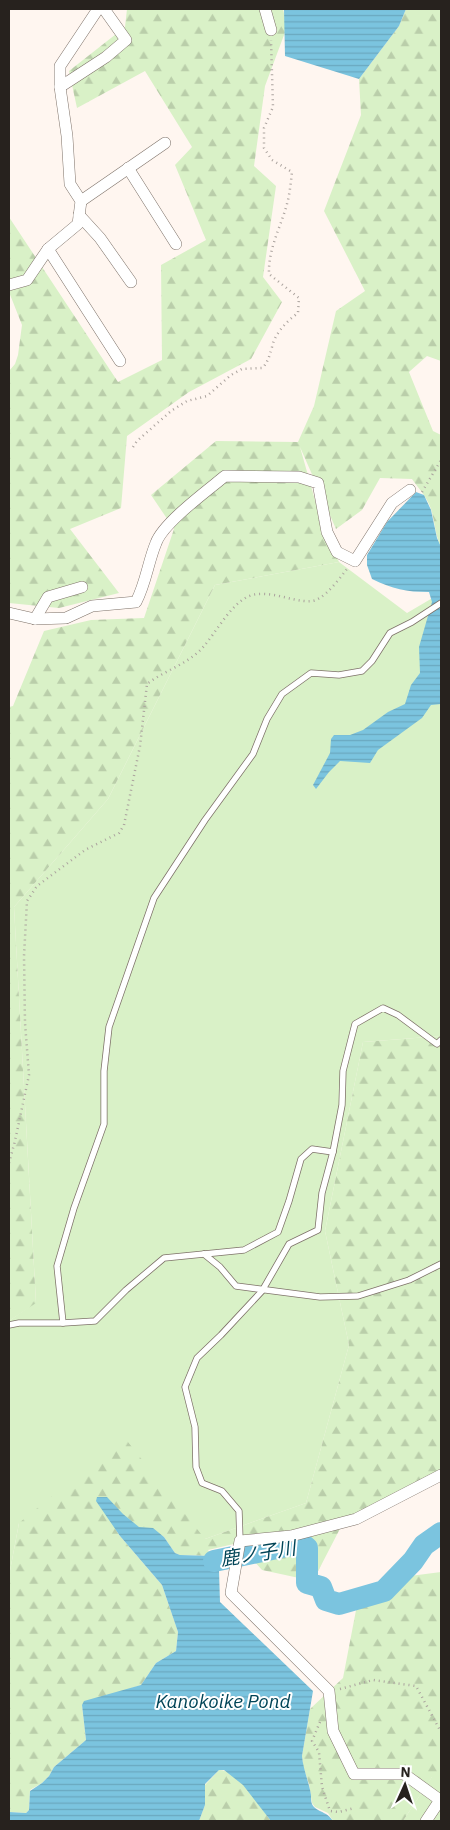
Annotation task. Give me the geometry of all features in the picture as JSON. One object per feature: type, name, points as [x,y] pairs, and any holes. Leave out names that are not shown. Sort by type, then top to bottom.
[{"type":"street","points":[[9,285],[27,280],[48,249],[78,224],[81,201],[70,184],[67,136],[60,87],[60,66],[98,9]]},
{"type":"street","points":[[60,87],[106,57],[126,40],[104,9]]},
{"type":"street","points":[[265,9],[271,30]]},
{"type":"street","points":[[81,201],[165,143]]},
{"type":"street","points":[[128,168],[176,244]]},
{"type":"street","points":[[79,216],[100,238],[130,282]]},
{"type":"street","points":[[48,249],[120,361]]},
{"type":"street","points":[[9,613],[35,619],[66,618],[92,606],[136,602],[142,592],[156,541],[178,515],[225,476],[299,477],[318,483],[328,532],[337,552],[355,561],[392,503],[410,490]]},
{"type":"street","points":[[35,619],[48,597],[82,587]]},
{"type":"street","points":[[426,1821],[440,1800],[404,1774],[354,1774],[333,1730],[329,1692],[230,1592],[240,1541],[291,1536],[356,1519],[441,1474]]},
{"type":"lane","points":[[62,1323],[58,1266],[74,1208],[104,1124],[104,1071],[108,1028],[154,898],[205,820],[253,754],[267,719],[282,694],[311,673],[339,675],[362,671],[372,661],[390,633],[441,603]]},
{"type":"lane","points":[[240,1541],[239,1511],[222,1491],[202,1483],[196,1467],[195,1427],[185,1387],[197,1358],[262,1291],[288,1244],[318,1230],[322,1193],[333,1152],[342,1106],[343,1071],[355,1024],[383,1008],[398,1015],[437,1044],[441,1040]]},
{"type":"lane","points":[[9,1325],[18,1323],[95,1321],[126,1290],[164,1258],[244,1250],[278,1232],[302,1159],[312,1149],[333,1152]]},
{"type":"lane","points":[[204,1254],[220,1267],[236,1286],[320,1298],[358,1296],[409,1280],[441,1264]]},
{"type":"path","points":[[133,447],[137,441],[171,411],[187,401],[207,396],[232,375],[242,370],[263,368],[271,357],[272,345],[284,324],[298,313],[299,298],[269,274],[268,265],[288,200],[292,172],[272,160],[264,148],[264,128],[273,107],[271,30]]},
{"type":"path","points":[[410,490],[423,492],[441,460]]},
{"type":"path","points":[[9,1163],[29,1075],[25,1023],[24,956],[28,901],[36,886],[85,850],[119,833],[124,825],[140,746],[148,684],[161,674],[181,664],[204,646],[228,614],[248,597],[267,593],[312,602],[320,598],[355,561]]},
{"type":"path","points":[[329,1692],[374,1680],[416,1686],[441,1732]]},
{"type":"path","points":[[321,1719],[312,1741],[319,1752],[322,1787],[330,1811],[339,1812],[354,1808]]},
{"type":"green space","points":[[127,9],[283,9],[287,27],[265,86],[254,166],[276,186],[263,277],[282,302],[251,359],[189,392],[127,436],[121,508],[70,529],[119,593],[59,608],[9,603],[9,371],[15,364],[18,355],[22,325],[9,292],[9,217],[118,382],[162,360],[161,265],[206,240],[175,165],[192,147],[145,71],[77,108],[69,71],[125,27]]},
{"type":"green space","points":[[406,9],[441,9],[441,361],[427,356],[409,372],[433,431],[441,435],[441,547],[429,505],[412,479],[380,478],[362,510],[336,529],[300,447],[324,532],[339,562],[215,585],[108,799],[14,907],[36,1303],[9,1321],[9,707],[13,706],[44,631],[91,620],[144,618],[174,529],[151,495],[216,441],[298,442],[314,406],[336,311],[365,291],[324,211],[361,115],[359,79],[399,26]]},
{"type":"green space","points":[[339,562],[407,613],[441,593],[441,1036],[363,1042],[325,1231],[349,1345],[306,1503],[205,1539],[19,1523],[9,1576],[9,1321],[36,1302],[14,907],[108,799],[215,585]]},
{"type":"green space","points":[[441,1036],[441,1475],[345,1519],[313,1581],[262,1570],[238,1543],[208,1550],[212,1556],[180,1555],[175,1553],[164,1537],[153,1528],[139,1527],[123,1514],[96,1501],[120,1536],[162,1585],[178,1632],[176,1651],[156,1663],[141,1685],[82,1705],[86,1740],[54,1767],[42,1783],[30,1790],[29,1810],[26,1813],[9,1812],[9,1576],[19,1523],[124,1437],[205,1539],[306,1503],[349,1345],[325,1231],[363,1042]]},
{"type":"green space","points":[[441,1572],[441,1785],[432,1777],[403,1821],[333,1821],[328,1813],[315,1807],[312,1803],[309,1784],[303,1766],[302,1756],[310,1709],[343,1678],[357,1605],[410,1576]]},
{"type":"green space","points":[[441,1763],[441,1821],[403,1821]]},
{"type":"green space","points":[[219,1770],[226,1771],[241,1782],[271,1821],[199,1821],[205,1805],[205,1785]]},
{"type":"water","points":[[284,9],[406,9],[399,26],[359,79],[285,56]]},
{"type":"water","points":[[416,492],[424,495],[431,510],[437,538],[441,547],[441,704],[431,705],[422,718],[378,750],[370,763],[340,761],[316,789],[313,785],[330,753],[331,739],[334,735],[350,735],[363,730],[388,712],[405,704],[411,685],[420,673],[419,647],[432,602],[429,592],[393,588],[372,579],[367,565],[367,555],[387,522]]},
{"type":"water","name":"Kanokoike Pond","points":[[97,1497],[107,1497],[139,1527],[153,1528],[164,1537],[175,1553],[180,1555],[216,1556],[219,1552],[243,1551],[247,1562],[219,1570],[220,1602],[313,1691],[302,1756],[312,1805],[333,1821],[271,1821],[243,1785],[224,1770],[219,1770],[205,1784],[205,1805],[199,1821],[9,1821],[9,1812],[26,1813],[29,1810],[30,1791],[42,1783],[54,1767],[86,1740],[82,1705],[84,1701],[141,1685],[156,1663],[176,1651],[178,1632],[162,1585],[120,1536],[96,1501]]},
{"type":"waterway","name":"鹿ノ子川","points":[[214,1561],[301,1543],[307,1548],[307,1583],[321,1587],[326,1600],[339,1604],[384,1591],[413,1561],[424,1545],[441,1533]]}]
